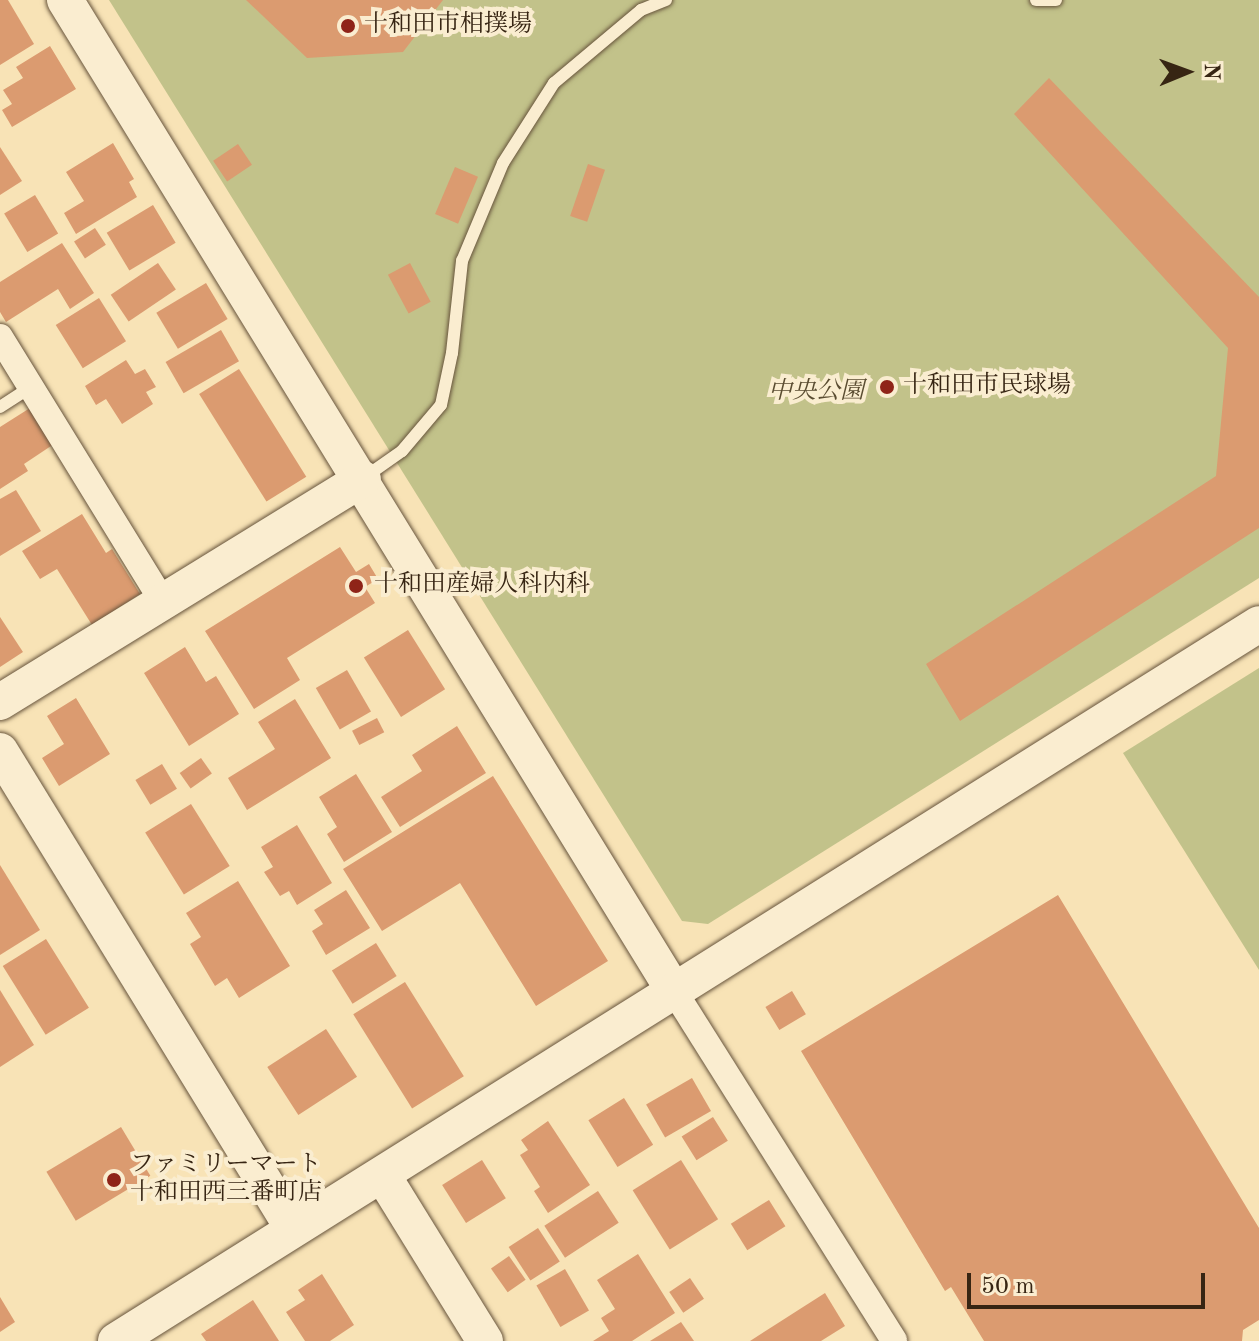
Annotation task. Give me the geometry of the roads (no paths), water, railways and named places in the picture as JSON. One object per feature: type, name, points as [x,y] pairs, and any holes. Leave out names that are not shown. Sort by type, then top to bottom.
[{"type":"street","points":[[65,0],[363,479],[674,991],[894,1341]]},
{"type":"street","points":[[0,337],[163,602]]},
{"type":"street","points":[[0,702],[363,479]]},
{"type":"street","points":[[116,1341],[292,1227],[383,1176],[1259,624]]},
{"type":"street","points":[[0,751],[292,1227]]},
{"type":"street","points":[[383,1176],[485,1341]]},
{"type":"lane","points":[[363,479],[402,451],[441,405],[452,353],[462,261],[503,163],[554,83],[641,10],[666,0]]},
{"type":"lane","points":[[1036,0],[1056,0]]},
{"type":"lane","points":[[0,407],[31,387]]},
{"type":"place","name":"十和田市相撲場","points":[[348,26]]},
{"type":"place","name":"十和田市民球場","points":[[887,387]]},
{"type":"place","name":"十和田産婦人科内科","points":[[356,586]]},
{"type":"place","name":"ファミリーマート 十和田西三番町店","points":[[114,1180]]},
{"type":"park label","name":"中央公園","points":[[816,393]]}]
